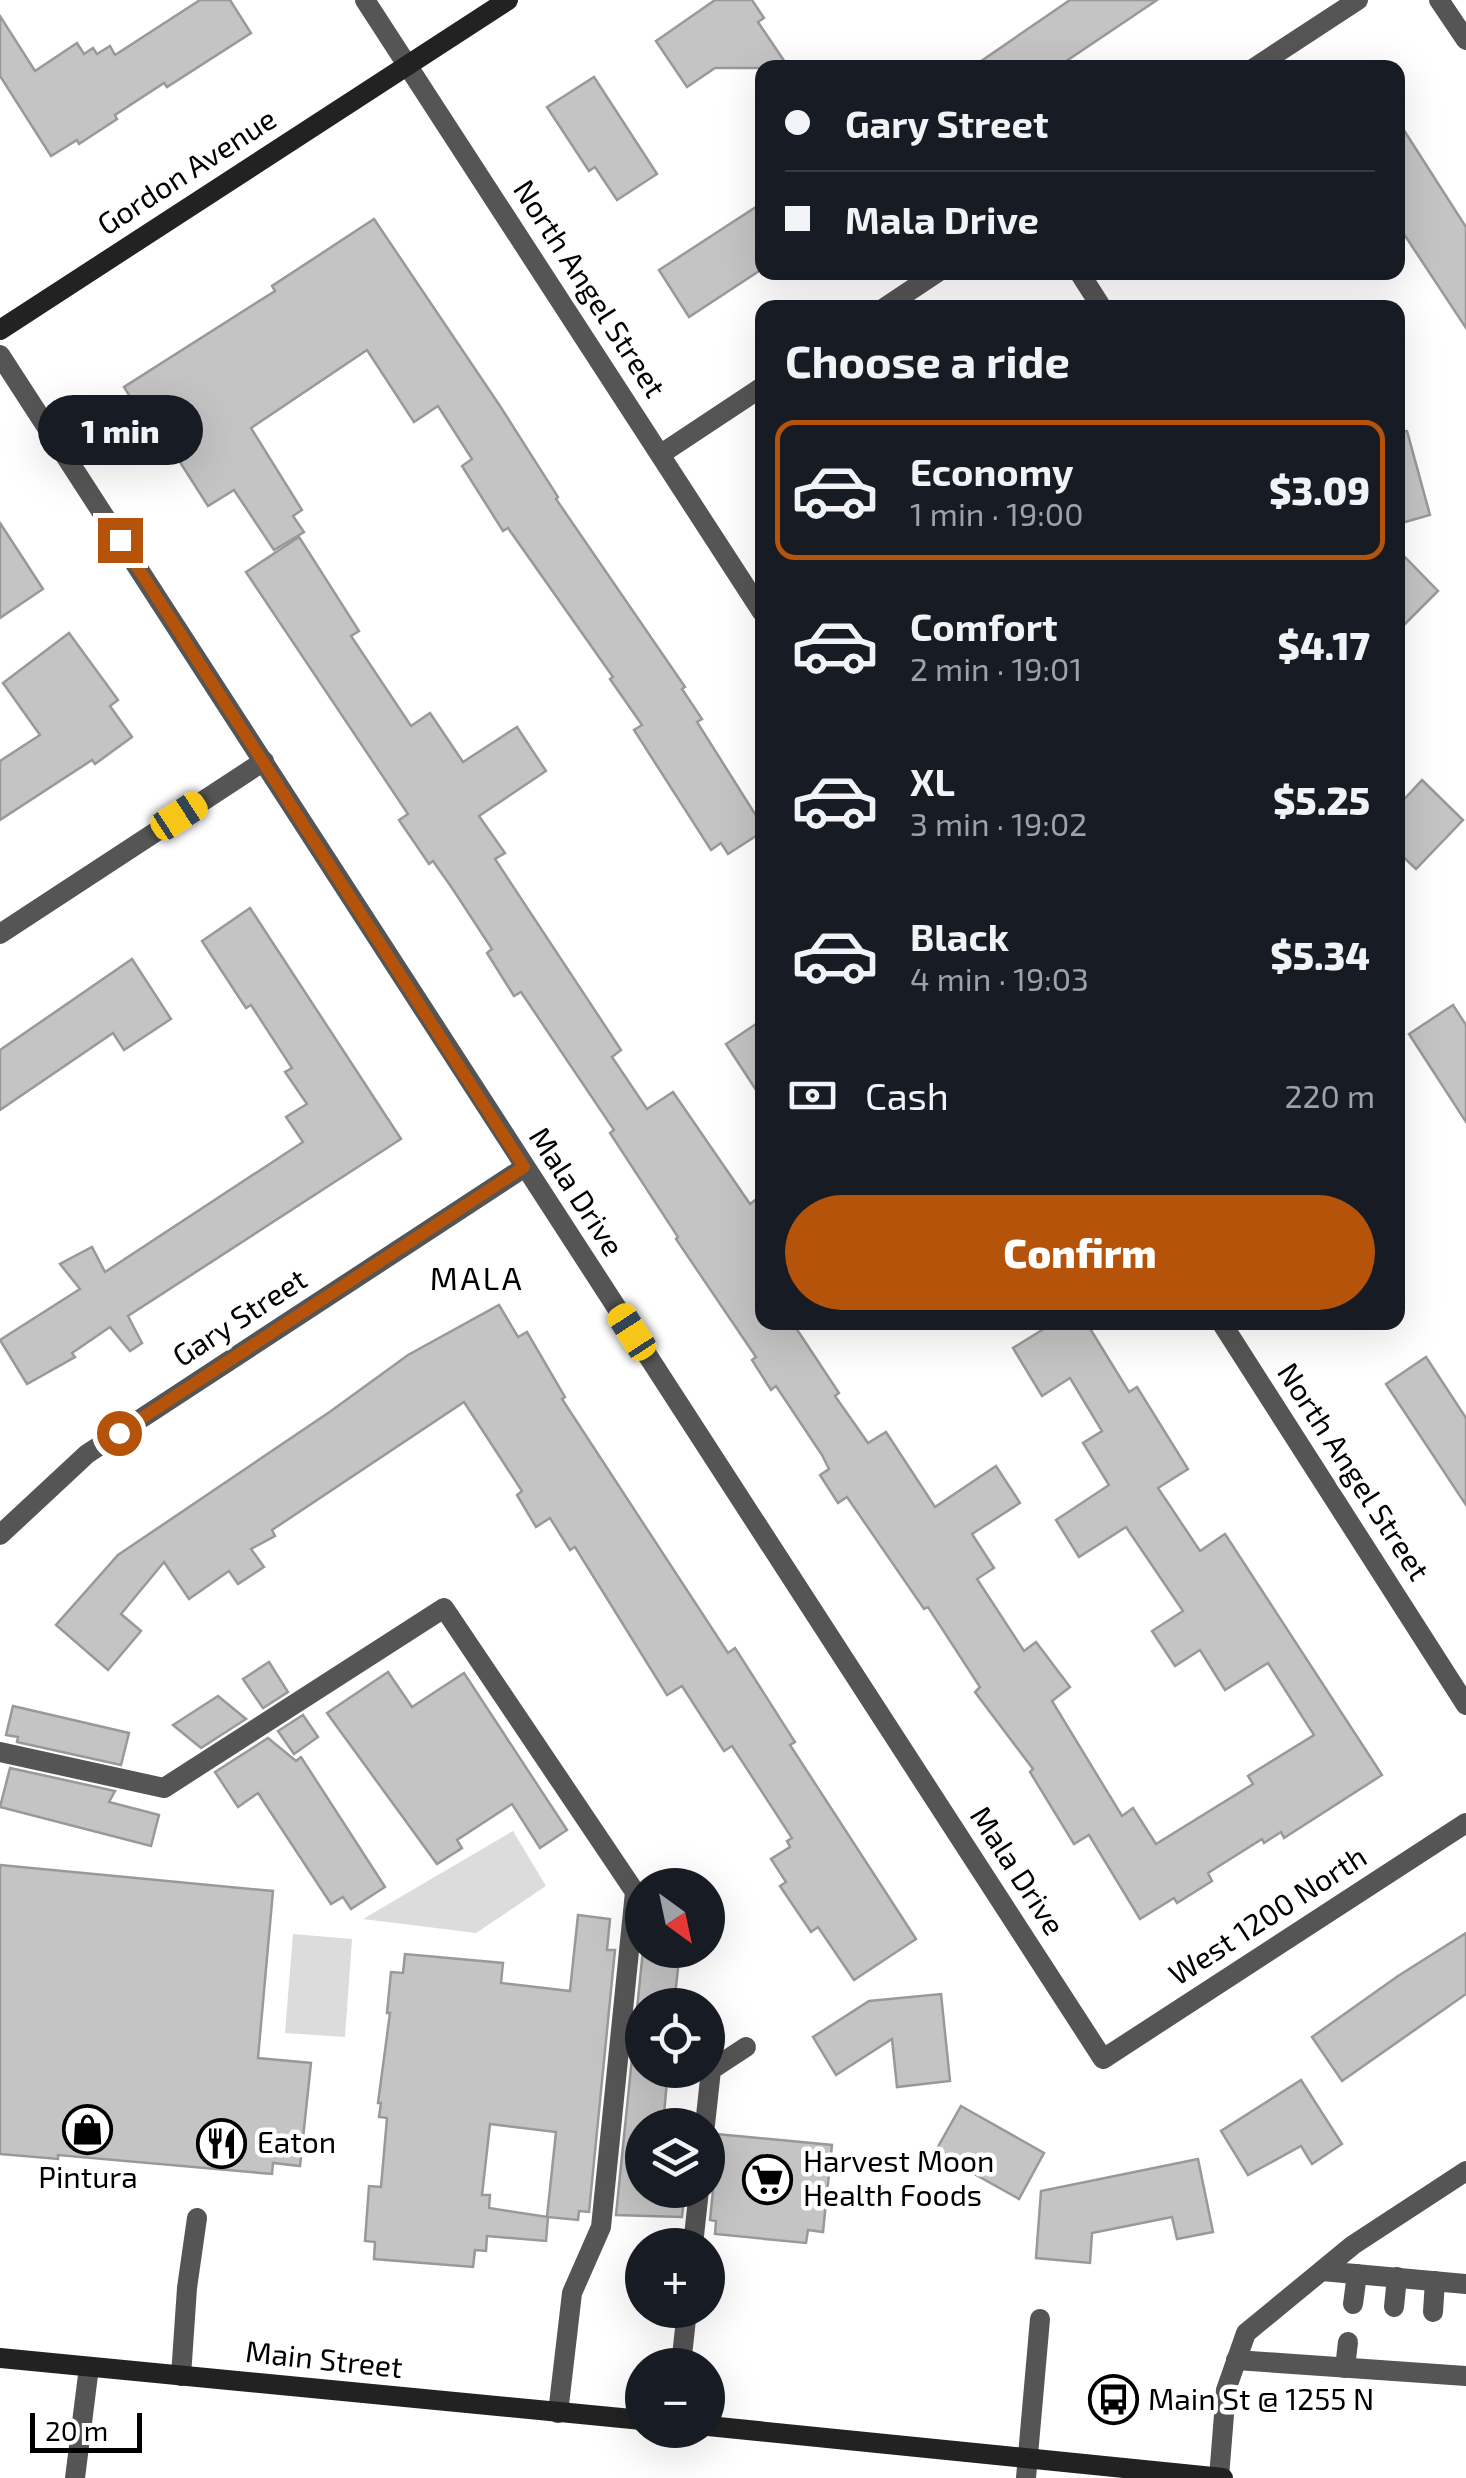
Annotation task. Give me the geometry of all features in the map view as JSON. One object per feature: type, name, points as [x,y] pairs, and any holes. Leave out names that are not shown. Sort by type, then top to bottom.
[{"type":"main road","name":"Gordon Avenue","points":[[0,330],[508,0]]},
{"type":"main road","name":"Main Street","points":[[0,2358],[625,2418]]},
{"type":"main road","points":[[725,2428],[1027,2468],[1221,2478]]},
{"type":"street","name":"North Angel Street","points":[[365,0],[755,601]]},
{"type":"street","points":[[1266,60],[1358,0]]},
{"type":"street","points":[[1439,0],[1466,40]]},
{"type":"street","points":[[896,300],[926,280]]},
{"type":"street","name":"Mala Drive","points":[[0,356],[1104,2060]]},
{"type":"street","points":[[660,454],[755,392]]},
{"type":"street","points":[[0,934],[264,761]]},
{"type":"street","name":"Gary Street","points":[[0,1535],[87,1454],[524,1167]]},
{"type":"street","name":"North Angel Street","points":[[1226,1330],[1466,1705]]},
{"type":"street","points":[[0,1752],[164,1788],[444,1608],[635,1892],[601,2226],[572,2293],[558,2412]]},
{"type":"street","name":"West 1200 North","points":[[1104,2060],[1466,1823]]},
{"type":"street","points":[[707,2108],[711,2070],[746,2047]]},
{"type":"street","points":[[1221,2478],[1226,2390],[1246,2333],[1353,2245],[1466,2170]]},
{"type":"street","points":[[181,2376],[197,2218]]},
{"type":"street","points":[[1322,2271],[1466,2284]]},
{"type":"street","points":[[1354,2304],[1357,2274]]},
{"type":"street","points":[[1394,2307],[1397,2277]]},
{"type":"street","points":[[1433,2312],[1436,2281]]},
{"type":"street","points":[[1027,2468],[1040,2319]]},
{"type":"street","points":[[1344,2368],[1348,2342]]},
{"type":"street","points":[[1387,2370],[1390,2347]]},
{"type":"street","points":[[1428,2374],[1430,2351]]},
{"type":"street","points":[[1236,2360],[1465,2376],[1466,2353]]},
{"type":"street","points":[[76,2478],[89,2367]]},
{"type":"shaded area","points":[[513,1831],[546,1886],[476,1933],[363,1919]]},
{"type":"shaded area","points":[[293,1934],[352,1939],[345,2037],[285,2033]]},
{"type":"building","points":[[200,0],[230,0],[251,33],[167,87],[164,83],[79,144],[77,140],[51,156],[0,76],[0,16],[35,71],[77,43],[84,54],[93,48],[97,54],[110,46],[115,55]]},
{"type":"building","points":[[715,0],[752,0],[764,18],[758,22],[784,60],[755,60],[755,68],[715,68],[687,87],[656,41]]},
{"type":"building","points":[[1070,0],[1157,0],[1068,60],[983,60]]},
{"type":"building","points":[[594,77],[657,174],[617,200],[595,167],[589,171],[547,107]]},
{"type":"building","points":[[1405,132],[1466,227],[1466,328],[1405,236]]},
{"type":"building","points":[[755,208],[755,274],[689,317],[659,270]]},
{"type":"building","points":[[374,219],[500,406],[556,499],[685,687],[682,689],[702,719],[697,722],[755,814],[755,837],[728,854],[721,843],[711,850],[634,730],[642,725],[610,679],[613,677],[508,528],[503,531],[462,466],[472,459],[438,406],[414,422],[367,350],[251,428],[302,510],[293,516],[304,532],[274,550],[234,490],[208,506],[157,426],[150,430],[124,387],[275,291],[272,286]]},
{"type":"building","points":[[1405,431],[1430,515],[1405,522]]},
{"type":"building","points":[[0,523],[43,589],[0,618]]},
{"type":"building","points":[[299,537],[359,631],[351,636],[411,726],[430,713],[463,762],[517,727],[546,771],[479,816],[505,853],[495,859],[621,1050],[612,1057],[647,1109],[673,1092],[750,1204],[755,1200],[755,1330],[797,1330],[839,1393],[835,1396],[868,1443],[886,1432],[935,1507],[996,1466],[1020,1503],[972,1534],[994,1568],[977,1579],[1024,1651],[1036,1642],[1070,1687],[1052,1701],[1122,1816],[1133,1808],[1156,1844],[1253,1784],[1248,1776],[1314,1735],[1268,1663],[1225,1690],[1200,1650],[1175,1666],[1152,1631],[1183,1611],[1126,1527],[1079,1557],[1056,1520],[1109,1485],[1083,1443],[1102,1431],[1070,1378],[1042,1396],[1013,1348],[1042,1330],[1091,1330],[1129,1392],[1137,1387],[1188,1469],[1158,1488],[1200,1551],[1225,1534],[1382,1775],[1284,1838],[1281,1832],[1264,1843],[1262,1839],[1208,1873],[1212,1881],[1177,1903],[1174,1898],[1140,1919],[1089,1835],[1074,1844],[1030,1772],[1033,1769],[975,1692],[980,1687],[928,1607],[924,1609],[847,1497],[838,1503],[820,1475],[829,1469],[822,1455],[776,1386],[771,1390],[752,1360],[756,1357],[610,1133],[614,1130],[521,992],[514,996],[487,953],[492,949],[433,861],[429,864],[399,820],[408,814],[246,572]]},
{"type":"building","points":[[1405,557],[1438,591],[1405,624]]},
{"type":"building","points":[[69,633],[118,700],[110,706],[132,737],[95,764],[92,760],[0,820],[0,761],[40,735],[3,683]]},
{"type":"building","points":[[1422,780],[1463,820],[1416,869],[1405,859],[1405,798]]},
{"type":"building","points":[[250,908],[401,1139],[128,1316],[142,1343],[130,1351],[110,1327],[72,1353],[75,1357],[27,1384],[0,1340],[80,1289],[60,1264],[92,1247],[105,1272],[303,1142],[286,1117],[307,1104],[285,1072],[292,1068],[202,941]]},
{"type":"building","points":[[132,959],[171,1019],[124,1050],[113,1033],[0,1110],[0,1050]]},
{"type":"building","points":[[1453,1005],[1466,1025],[1466,1122],[1409,1034]]},
{"type":"building","points":[[755,1025],[755,1088],[726,1044]]},
{"type":"building","points":[[499,1305],[518,1337],[527,1332],[565,1397],[562,1399],[728,1653],[735,1648],[795,1742],[790,1745],[916,1939],[854,1980],[818,1927],[811,1932],[780,1886],[786,1882],[771,1859],[790,1847],[787,1841],[792,1838],[732,1746],[724,1751],[682,1686],[667,1695],[575,1547],[570,1550],[550,1518],[536,1527],[517,1495],[522,1491],[464,1402],[272,1530],[275,1536],[251,1549],[264,1567],[238,1584],[229,1571],[189,1599],[164,1562],[121,1614],[141,1631],[108,1670],[56,1625],[118,1555],[408,1355]]},
{"type":"building","points":[[1426,1357],[1466,1418],[1466,1505],[1386,1384]]},
{"type":"building","points":[[269,1662],[288,1692],[263,1708],[243,1679]]},
{"type":"building","points":[[388,1672],[412,1707],[464,1673],[567,1830],[540,1848],[512,1804],[457,1840],[462,1848],[437,1864],[327,1713]]},
{"type":"building","points":[[218,1696],[246,1719],[201,1748],[173,1725]]},
{"type":"building","points":[[13,1706],[129,1733],[121,1765],[17,1742],[18,1737],[6,1735]]},
{"type":"building","points":[[303,1715],[318,1737],[294,1754],[278,1731]]},
{"type":"building","points":[[268,1738],[296,1761],[301,1757],[385,1887],[351,1909],[343,1897],[331,1904],[258,1793],[238,1807],[215,1772]]},
{"type":"building","points":[[10,1768],[115,1791],[109,1802],[159,1815],[151,1846],[0,1807]]},
{"type":"building","points":[[0,1865],[273,1891],[258,2058],[311,2063],[300,2166],[273,2163],[272,2174],[58,2155],[58,2159],[0,2154]]},
{"type":"building","points":[[578,1915],[610,1919],[607,1950],[615,1950],[589,2212],[579,2211],[578,2220],[548,2217],[546,2241],[487,2236],[486,2251],[475,2250],[473,2267],[374,2259],[375,2242],[365,2241],[369,2186],[381,2187],[387,2118],[379,2117],[378,2103],[390,2013],[391,1972],[403,1973],[405,1954],[503,1963],[501,1983],[570,1991]],"holes":[[[490,2124],[556,2132],[547,2217],[489,2208],[490,2195],[482,2195]]]},
{"type":"building","points":[[1466,1933],[1466,1994],[1342,2081],[1312,2037]]},
{"type":"building","points":[[641,1968],[678,1968],[676,1988],[639,1988]]},
{"type":"building","points":[[941,1994],[950,2081],[897,2087],[892,2039],[836,2075],[813,2037],[869,2001]]},
{"type":"building","points":[[1301,2080],[1342,2144],[1312,2164],[1301,2146],[1248,2175],[1221,2131]]},
{"type":"building","points":[[629,2088],[666,2088],[665,2108],[627,2108]]},
{"type":"building","points":[[961,2106],[1044,2153],[1019,2199],[935,2152]]},
{"type":"building","points":[[625,2127],[625,2208],[683,2208],[682,2217],[616,2215]]},
{"type":"building","name":"Harvest Moon Health Foods","points":[[725,2135],[832,2145],[823,2232],[808,2230],[806,2243],[725,2235],[725,2228],[715,2228],[716,2221],[710,2220],[711,2208],[725,2208]]},
{"type":"building","points":[[1198,2159],[1213,2232],[1177,2239],[1172,2217],[1092,2233],[1090,2263],[1036,2258],[1041,2191]]},
{"type":"place","name":"Pintura","points":[[88,2129]]},
{"type":"place","name":"Eaton","points":[[222,2143]]},
{"type":"place","name":"Harvest Moon Health Foods","points":[[768,2179]]},
{"type":"place","name":"Main St @ 1255 N","points":[[1113,2400]]},
{"type":"district","name":"MALA","points":[[477,1279]]},
{"type":"route","points":[[119,1433],[524,1167],[120,540]]}]
